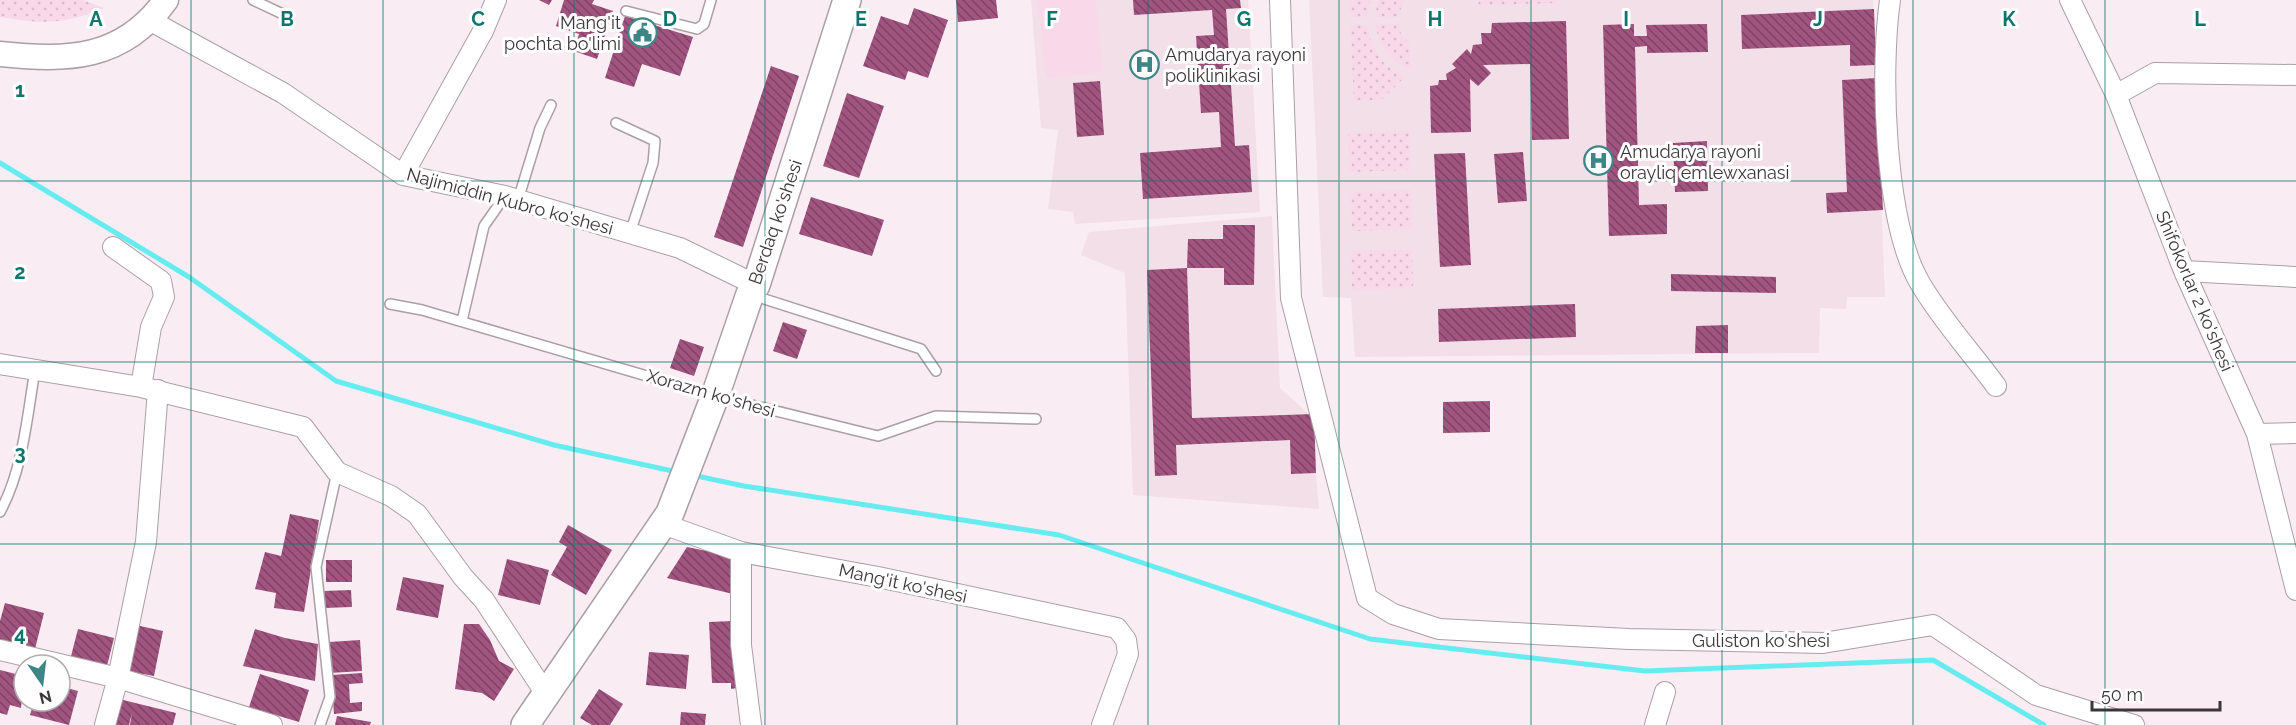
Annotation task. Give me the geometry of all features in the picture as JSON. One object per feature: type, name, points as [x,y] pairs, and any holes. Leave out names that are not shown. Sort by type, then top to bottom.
[{"type":"main road","name":"Berdaq ko'shesi","points":[[667,519],[753,290],[847,0]]},
{"type":"main road","points":[[525,725],[667,519]]},
{"type":"street","points":[[0,54],[39,58],[86,56],[121,41],[151,21],[166,0]]},
{"type":"street","points":[[403,175],[483,31],[496,0]]},
{"type":"street","name":"Guliston ko'shesi","points":[[1280,0],[1291,298],[1368,598],[1393,614],[1439,629],[1594,637],[1823,644],[1933,625],[2036,696],[2134,725]]},
{"type":"street","points":[[1890,0],[1886,28],[1889,158],[1903,249],[1920,284],[1996,386]]},
{"type":"street","name":"Shifokorlar 2 ko'shesi","points":[[2070,0],[2116,95],[2184,271],[2257,434],[2296,590]]},
{"type":"street","name":"Najimiddin Kubro ko'shesi","points":[[151,21],[283,93],[403,175],[512,198],[680,248],[753,290]]},
{"type":"street","points":[[2116,95],[2155,73],[2296,75]]},
{"type":"street","points":[[105,725],[118,678],[146,542],[151,327],[164,297],[161,281],[113,248]]},
{"type":"street","points":[[2184,271],[2296,277]]},
{"type":"street","points":[[0,364],[149,389],[303,427],[337,472],[391,496],[417,514],[463,577],[484,600],[546,694]]},
{"type":"street","points":[[2257,434],[2296,433]]},
{"type":"street","name":"Mang'it ko'shesi","points":[[667,519],[741,552],[878,577],[1117,628],[1126,640],[1128,654],[1102,725]]},
{"type":"street","points":[[741,552],[741,645],[751,725]]},
{"type":"street","points":[[0,651],[118,678],[272,725]]},
{"type":"street","points":[[1655,725],[1665,692]]},
{"type":"lane","points":[[254,0],[290,17]]},
{"type":"lane","points":[[626,11],[697,29],[704,24],[711,0]]},
{"type":"lane","points":[[462,321],[484,226],[512,198],[551,105]]},
{"type":"lane","points":[[616,123],[655,141],[653,164],[630,233]]},
{"type":"lane","name":"Najimiddin Kubro ko'shesi","points":[[753,290],[921,349],[936,371]]},
{"type":"lane","name":"Xorazm ko'shesi","points":[[390,304],[462,321],[715,396],[878,436],[936,416],[1036,419]]},
{"type":"lane","points":[[0,512],[35,370]]},
{"type":"lane","points":[[320,725],[330,697],[316,567],[337,472]]},
{"type":"shaded area","points":[[0,0],[83,0],[104,8],[76,18],[41,22],[0,17]]},
{"type":"shaded area","name":"Amudarya rayoni poliklinikasi","points":[[1031,0],[1248,0],[1260,212],[1075,224],[1073,212],[1048,209],[1058,130],[1041,128]]},
{"type":"shaded area","points":[[1037,0],[1096,0],[1103,72],[1046,78]]},
{"type":"shaded area","name":"Amudarya rayoni orayliq emlewxanasi","points":[[1309,0],[1873,0],[1885,297],[1847,297],[1846,309],[1820,308],[1819,353],[1355,357],[1351,298],[1323,297]]},
{"type":"shaded area","points":[[1349,0],[1371,0],[1366,17],[1350,17]]},
{"type":"shaded area","points":[[1378,0],[1405,0],[1397,17],[1375,17]]},
{"type":"shaded area","points":[[1478,0],[1560,0],[1555,3],[1479,5]]},
{"type":"shaded area","points":[[1399,24],[1401,35],[1409,42],[1411,69],[1392,58],[1387,52],[1375,25]]},
{"type":"shaded area","points":[[1350,25],[1366,25],[1371,42],[1379,56],[1390,68],[1405,77],[1381,100],[1354,100]]},
{"type":"shaded area","points":[[1409,131],[1410,170],[1349,172],[1348,133]]},
{"type":"shaded area","points":[[1411,190],[1412,229],[1352,231],[1351,192]]},
{"type":"shaded area","points":[[1272,216],[1280,388],[1311,416],[1319,509],[1133,495],[1125,273],[1081,255],[1089,232]]},
{"type":"shaded area","points":[[1412,250],[1413,288],[1352,290],[1351,251]]},
{"type":"building","points":[[539,0],[552,0],[549,5]]},
{"type":"building","points":[[564,0],[594,0],[592,4],[613,11],[597,59],[574,51],[579,34],[556,26]]},
{"type":"building","points":[[956,0],[996,0],[998,18],[958,22]]},
{"type":"building","points":[[1133,0],[1240,0],[1241,8],[1226,9],[1235,146],[1249,145],[1252,192],[1143,199],[1140,153],[1221,147],[1219,112],[1201,113],[1196,36],[1214,35],[1212,10],[1134,15]]},
{"type":"building","points":[[914,8],[948,20],[928,78],[908,71],[905,80],[863,66],[881,16],[908,25]]},
{"type":"building","points":[[1874,9],[1876,65],[1850,66],[1850,45],[1742,49],[1741,15]]},
{"type":"building","points":[[625,16],[693,37],[680,76],[642,64],[634,87],[605,78]]},
{"type":"building","points":[[1566,21],[1569,139],[1532,140],[1530,64],[1483,65],[1491,73],[1478,86],[1470,79],[1471,132],[1431,133],[1430,86],[1438,85],[1439,80],[1447,80],[1446,74],[1456,68],[1452,64],[1467,49],[1471,54],[1473,45],[1482,44],[1481,33],[1491,33],[1492,23]]},
{"type":"building","points":[[1634,24],[1634,36],[1647,36],[1646,25],[1707,24],[1708,52],[1647,53],[1647,46],[1635,47],[1639,205],[1667,204],[1667,234],[1609,236],[1603,25]]},
{"type":"building","points":[[771,66],[799,76],[743,247],[714,237]]},
{"type":"building","points":[[1877,78],[1883,210],[1827,213],[1826,193],[1847,192],[1842,80]]},
{"type":"building","points":[[1100,81],[1104,135],[1077,137],[1073,83]]},
{"type":"building","points":[[847,93],[884,106],[859,178],[823,166]]},
{"type":"building","points":[[1707,141],[1708,191],[1675,192],[1673,143]]},
{"type":"building","points":[[1523,152],[1527,201],[1498,203],[1494,154]]},
{"type":"building","points":[[1465,153],[1471,265],[1440,267],[1434,154]]},
{"type":"building","points":[[811,197],[884,220],[872,256],[799,234]]},
{"type":"building","points":[[1223,225],[1255,225],[1254,285],[1224,285],[1224,268],[1187,268],[1188,239],[1223,239]]},
{"type":"building","points":[[1187,268],[1192,418],[1314,414],[1316,473],[1291,474],[1290,440],[1176,445],[1177,475],[1155,476],[1147,270]]},
{"type":"building","points":[[1671,274],[1776,277],[1776,293],[1671,291]]},
{"type":"building","points":[[1575,304],[1576,337],[1439,342],[1438,309]]},
{"type":"building","points":[[783,322],[807,330],[797,359],[773,351]]},
{"type":"building","points":[[1728,325],[1728,353],[1695,353],[1696,326]]},
{"type":"building","points":[[680,339],[704,347],[694,376],[670,368]]},
{"type":"building","points":[[1490,401],[1490,432],[1443,433],[1443,402]]},
{"type":"building","points":[[290,514],[319,520],[304,612],[274,608],[276,593],[255,589],[265,552],[281,556]]},
{"type":"building","points":[[568,525],[612,550],[586,595],[551,575],[567,547],[559,542]]},
{"type":"building","points":[[687,547],[736,557],[733,594],[667,578]]},
{"type":"building","points":[[507,559],[549,570],[540,605],[498,595]]},
{"type":"building","points":[[326,560],[352,560],[352,582],[326,582]]},
{"type":"building","points":[[403,577],[444,585],[438,618],[396,610]]},
{"type":"building","points":[[351,590],[352,607],[324,608],[324,591]]},
{"type":"building","points":[[5,603],[44,613],[34,653],[0,644],[0,621]]},
{"type":"building","points":[[733,621],[737,688],[731,689],[731,683],[712,683],[709,622]]},
{"type":"building","points":[[131,624],[163,631],[154,676],[122,670]]},
{"type":"building","points":[[464,624],[479,624],[490,640],[499,661],[514,669],[494,701],[482,693],[455,689]]},
{"type":"building","points":[[78,629],[114,638],[106,670],[72,661]]},
{"type":"building","points":[[255,629],[285,638],[318,644],[315,681],[243,666]]},
{"type":"building","points":[[360,640],[362,671],[330,673],[329,642]]},
{"type":"building","points":[[649,652],[689,655],[686,689],[646,685]]},
{"type":"building","points":[[0,670],[12,673],[12,706],[10,705],[7,715],[0,713]]},
{"type":"building","points":[[362,673],[363,683],[349,684],[350,703],[362,702],[362,711],[334,714],[331,675]]},
{"type":"building","points":[[260,674],[309,690],[299,722],[249,707]]},
{"type":"building","points":[[72,689],[78,691],[69,725],[30,715],[31,713],[72,713]]},
{"type":"building","points":[[599,689],[623,704],[610,725],[592,725],[580,718]]},
{"type":"building","points":[[115,698],[176,713],[173,725],[130,725],[132,713],[129,725],[107,725]]},
{"type":"building","points":[[681,712],[706,714],[705,725],[680,725]]},
{"type":"building","points":[[337,716],[371,722],[370,725],[335,725]]},
{"type":"waterway","points":[[0,163],[189,277],[336,381],[554,445],[677,472]]},
{"type":"waterway","points":[[692,475],[744,486],[1059,535],[1370,639],[1645,671],[1933,660],[2044,725]]},
{"type":"place","name":"Mang'it pochta bo'limi","points":[[642,32]]},
{"type":"place","name":"Amudarya rayoni poliklinikasi","points":[[1144,64]]},
{"type":"place","name":"Amudarya rayoni orayliq emlewxanasi","points":[[1599,161]]}]
